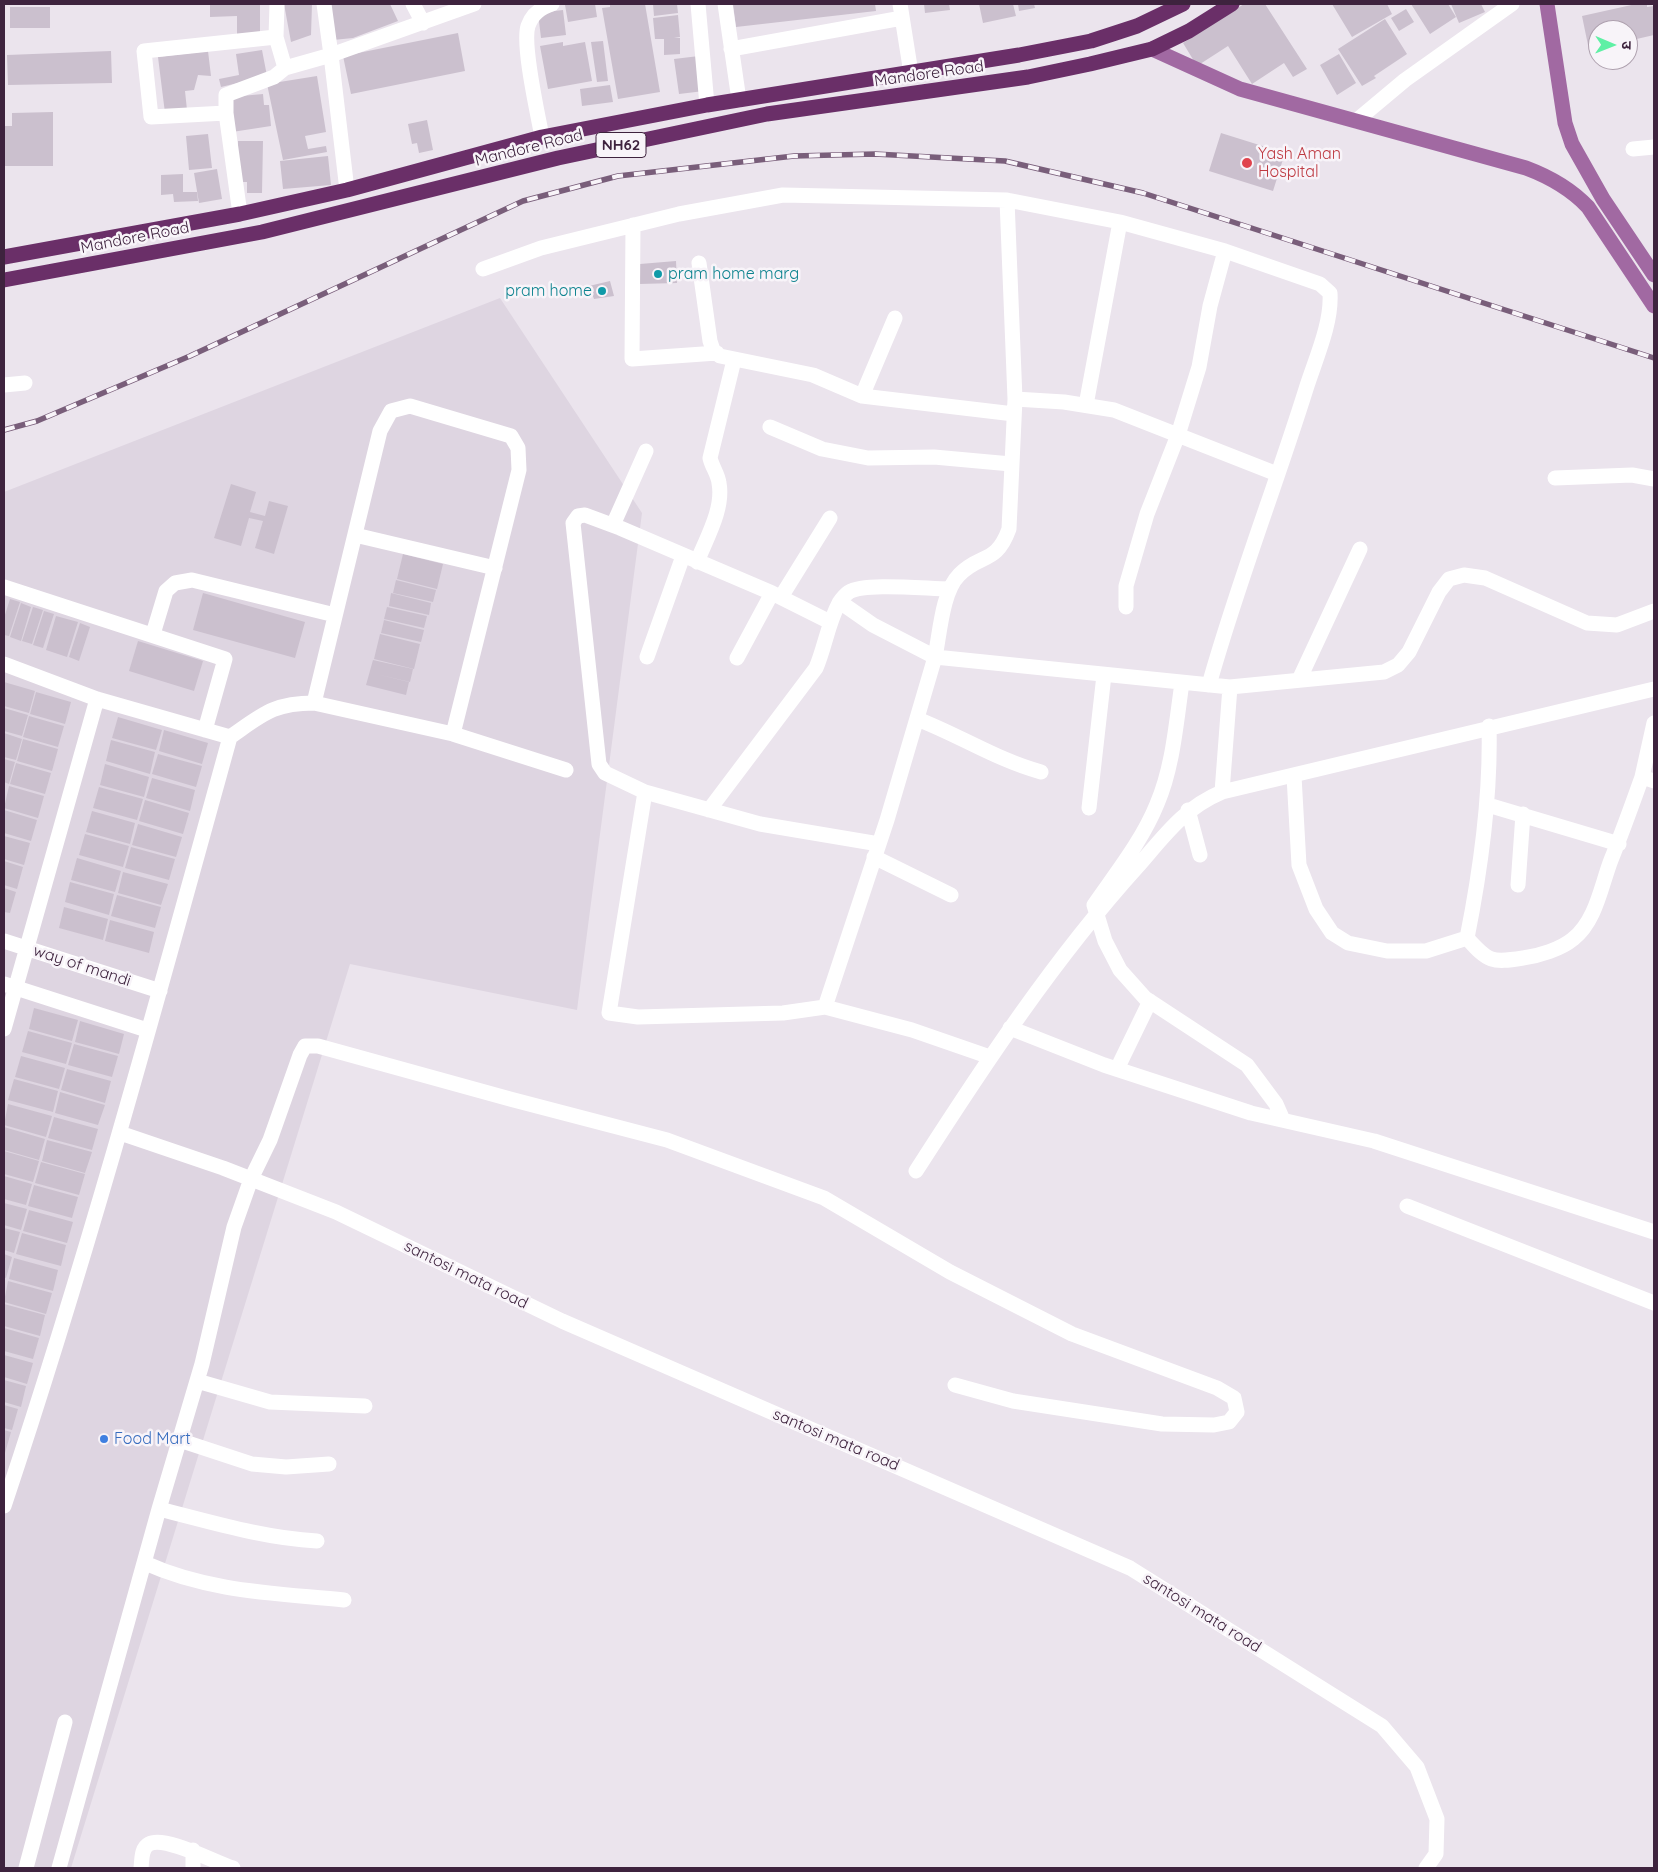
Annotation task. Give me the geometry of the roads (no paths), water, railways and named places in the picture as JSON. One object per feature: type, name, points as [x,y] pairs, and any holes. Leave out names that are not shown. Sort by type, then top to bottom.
[{"type":"highway","name":"Mandore Road","points":[[4,257],[240,214],[347,190],[542,137],[707,105],[911,73],[1091,40],[1137,26],[1183,4]]},
{"type":"highway","name":"Mandore Road","points":[[4,280],[262,232],[558,158],[767,114],[1028,78],[1152,49],[1189,31],[1232,4]]},
{"type":"main road","points":[[1547,4],[1565,123],[1572,144],[1603,199],[1654,275]]},
{"type":"main road","points":[[1152,49],[1240,89],[1526,168],[1560,184],[1577,195],[1588,207],[1654,306]]},
{"type":"street","points":[[277,4],[276,37],[285,68]]},
{"type":"street","points":[[324,4],[347,190]]},
{"type":"street","points":[[413,4],[423,23]]},
{"type":"street","points":[[240,214],[226,114],[226,95],[274,77],[285,68],[331,55],[474,4]]},
{"type":"street","points":[[542,137],[529,65],[527,29],[531,18],[540,8],[552,4]]},
{"type":"street","points":[[698,4],[707,105]]},
{"type":"street","points":[[725,4],[739,100]]},
{"type":"street","points":[[1356,121],[1406,80],[1512,4]]},
{"type":"street","points":[[731,49],[901,11],[911,73]]},
{"type":"street","points":[[226,114],[151,118],[144,51],[276,37]]},
{"type":"street","points":[[1633,150],[1654,147]]},
{"type":"street","points":[[483,270],[541,248],[679,214],[783,195],[1007,200],[1120,222],[1225,251],[1320,284],[1330,293],[1325,327],[1288,448],[1238,589],[1209,685]]},
{"type":"street","points":[[825,1007],[877,851],[917,719],[935,657],[949,589],[966,568],[993,555],[1004,544],[1009,529],[1015,407],[1007,200]]},
{"type":"street","points":[[1086,405],[1120,222]]},
{"type":"street","points":[[633,225],[632,359],[717,353]]},
{"type":"street","points":[[1126,607],[1126,586],[1147,514],[1178,435],[1199,367],[1210,306],[1225,251]]},
{"type":"street","points":[[699,263],[710,341],[713,350],[734,360],[792,369],[813,375],[862,396],[1015,407],[1064,402],[1114,410],[1278,474]]},
{"type":"street","points":[[862,396],[895,318]]},
{"type":"street","points":[[697,562],[719,504],[719,482],[712,468],[710,458],[734,360]]},
{"type":"street","points":[[4,385],[25,383]]},
{"type":"street","points":[[314,703],[380,431],[391,411],[410,406],[511,436],[518,448],[519,470],[453,734]]},
{"type":"street","points":[[770,427],[822,448],[868,458],[934,457],[1011,464]]},
{"type":"street","points":[[612,525],[646,451]]},
{"type":"street","points":[[1555,478],[1632,476],[1654,479]]},
{"type":"street","points":[[830,622],[776,595],[612,525],[585,515],[578,516],[574,523],[599,764],[604,773],[645,792],[760,824],[877,851],[951,895]]},
{"type":"street","points":[[737,658],[776,595],[830,518]]},
{"type":"street","points":[[355,535],[495,568]]},
{"type":"street","points":[[1299,680],[1360,549]]},
{"type":"street","points":[[647,657],[683,556]]},
{"type":"street","points":[[840,602],[873,625],[935,657],[1230,687],[1384,672],[1398,666],[1409,652],[1439,592],[1449,579],[1464,574],[1485,578],[1587,623],[1617,625],[1654,611]]},
{"type":"street","points":[[153,634],[166,591],[175,583],[192,580],[335,615]]},
{"type":"street","points":[[4,587],[226,659],[205,730]]},
{"type":"street","points":[[709,810],[816,668],[825,648],[830,622],[840,602],[849,592],[872,587],[949,589]]},
{"type":"street","points":[[4,664],[97,699],[230,737]]},
{"type":"street","points":[[1089,808],[1104,675]]},
{"type":"street","points":[[1182,683],[1169,766],[1158,804],[1134,847],[1094,905],[1105,941],[1120,970],[1150,1001],[1247,1065],[1276,1104],[1283,1120]]},
{"type":"street","points":[[1222,792],[1230,687]]},
{"type":"street","points":[[916,1171],[1010,1028],[1097,913],[1188,810],[1222,792],[1294,776],[1489,726],[1654,689]]},
{"type":"street","points":[[4,1029],[10,986],[27,948],[97,699]]},
{"type":"street","points":[[4,1506],[6,1490],[120,1133],[147,1030],[160,990],[230,737],[272,708],[296,703],[314,703],[453,734],[566,770]]},
{"type":"street","points":[[917,719],[952,734],[1000,759],[1041,772]]},
{"type":"street","points":[[1489,726],[1490,771],[1488,805],[1467,938],[1482,956],[1492,960],[1526,958],[1562,946],[1582,930],[1593,910],[1619,844],[1648,779],[1654,723]]},
{"type":"street","points":[[1294,776],[1300,865],[1316,909],[1332,933],[1348,943],[1388,951],[1426,951],[1467,938]]},
{"type":"street","points":[[645,792],[608,1013],[638,1017],[783,1013],[825,1007],[912,1030],[990,1057]]},
{"type":"street","points":[[1488,805],[1619,844]]},
{"type":"street","points":[[1188,810],[1200,855]]},
{"type":"street","points":[[1518,885],[1523,814]]},
{"type":"street","name":"way of mandi","points":[[4,941],[160,990]]},
{"type":"street","points":[[10,986],[147,1030]]},
{"type":"street","points":[[1117,1069],[1150,1001]]},
{"type":"street","points":[[1010,1028],[1117,1069],[1251,1113],[1374,1140],[1654,1232]]},
{"type":"street","points":[[59,1868],[146,1563],[159,1509],[197,1381],[234,1228],[251,1179],[270,1140],[300,1055],[305,1046],[318,1046],[667,1140],[824,1198],[950,1272],[1072,1334],[1217,1388],[1234,1398],[1237,1412],[1229,1422],[1214,1426],[1162,1424],[1013,1401],[955,1386]]},
{"type":"street","name":"santosi mata road","points":[[120,1133],[251,1179],[336,1212],[562,1322],[1130,1568],[1382,1726],[1417,1767],[1437,1819],[1436,1854],[1426,1868]]},
{"type":"street","points":[[1407,1206],[1654,1302]]},
{"type":"street","points":[[197,1381],[270,1402],[365,1406]]},
{"type":"street","points":[[179,1440],[232,1458],[261,1465],[286,1467],[329,1464]]},
{"type":"street","points":[[159,1509],[284,1540],[317,1541]]},
{"type":"street","points":[[146,1563],[174,1576],[198,1583],[344,1600]]},
{"type":"street","points":[[26,1868],[65,1722]]},
{"type":"street","points":[[141,1868],[142,1851],[148,1844],[156,1841],[193,1850],[233,1868]]},
{"type":"street","points":[[193,1850],[193,1868]]},
{"type":"railway","points":[[4,430],[37,421],[190,356],[523,201],[618,176],[794,156],[875,154],[1005,161],[1143,193],[1654,358]]},
{"type":"place","name":"Yash Aman Hospital","points":[[1247,163]]},
{"type":"place","name":"pram home marg","points":[[658,274]]},
{"type":"place","name":"pram home","points":[[602,291]]},
{"type":"place","name":"Food Mart","points":[[104,1439]]}]
